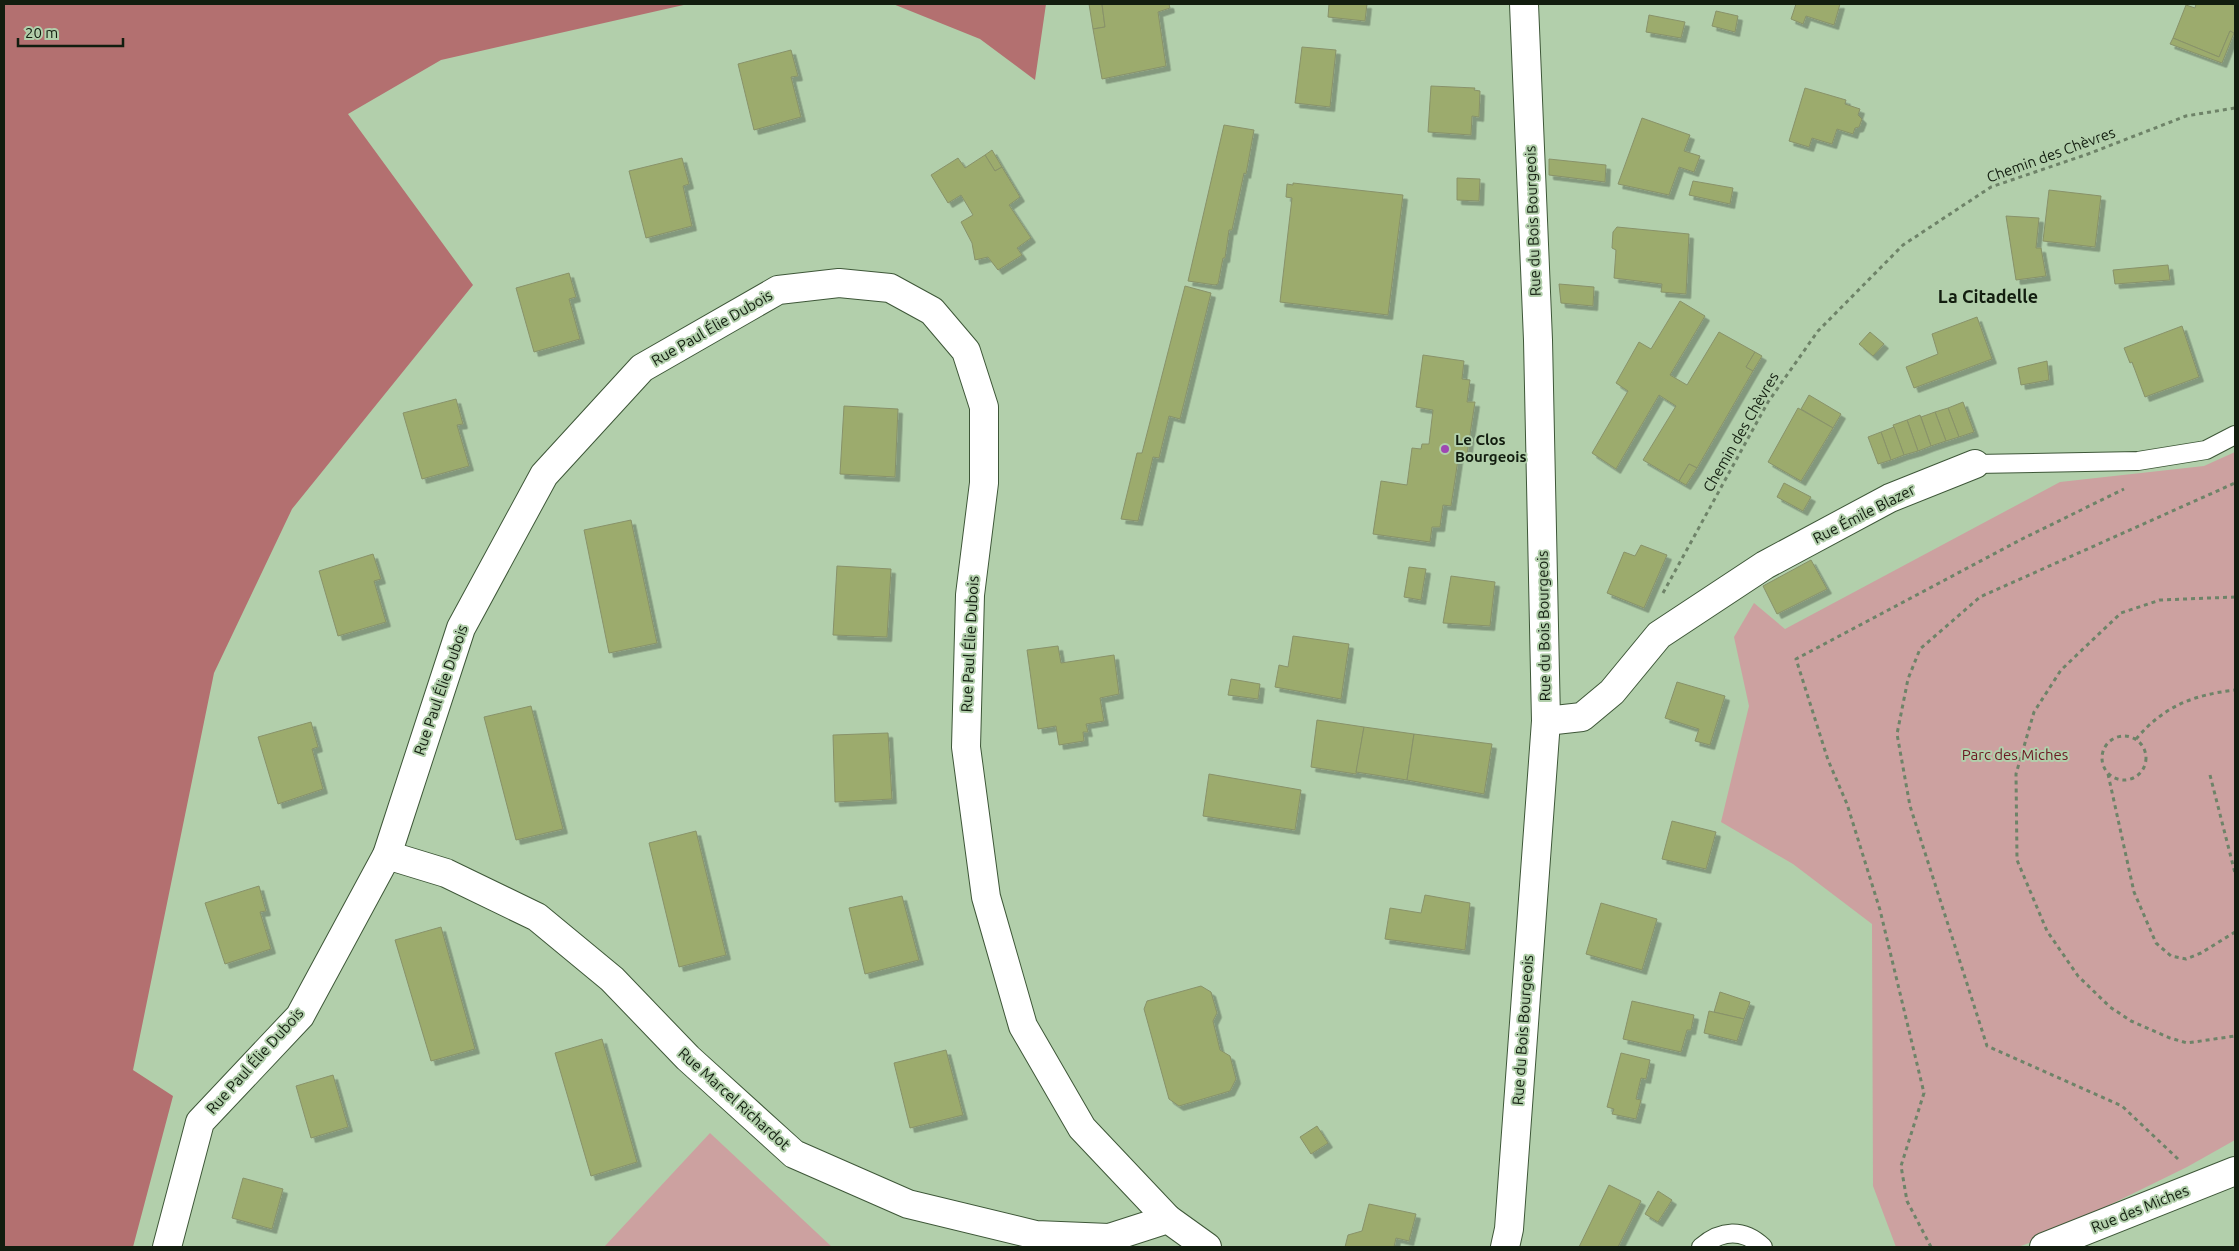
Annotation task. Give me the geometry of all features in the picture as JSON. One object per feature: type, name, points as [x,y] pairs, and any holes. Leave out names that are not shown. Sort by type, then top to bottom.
[{"type":"street","name":"Rue du Bois Bourgeois","points":[[1505,1247],[1509,1228],[1546,721],[1537,312],[1524,4]]},
{"type":"street","name":"Rue Paul Élie Dubois","points":[[167,1247],[200,1122],[300,1016],[387,855],[461,628],[544,475],[642,368],[778,290],[839,283],[890,288],[932,311],[966,351],[984,407],[984,483],[970,595],[966,747],[986,897],[1024,1026],[1082,1128],[1168,1219]]},
{"type":"street","name":"Rue Émile Blazer","points":[[1546,721],[1582,717],[1612,692],[1659,635],[1765,565],[1890,498],[1975,464]]},
{"type":"street","name":"Rue Marcel Richardot","points":[[387,855],[446,873],[537,917],[612,979],[688,1058],[794,1154],[908,1204],[1036,1235],[1109,1238],[1168,1219]]},
{"type":"street","name":"Rue des Miches","points":[[2044,1247],[2235,1171]]},
{"type":"street","points":[[1168,1219],[1207,1247]]},
{"type":"lane","name":"Rue Émile Blazer","points":[[1975,464],[2138,460],[2206,450],[2235,435]]},
{"type":"lane","points":[[1700,1247],[1712,1238],[1738,1233],[1754,1238],[1763,1247]]},
{"type":"path","name":"Chemin des Chèvres","points":[[1659,635],[1661,598],[1768,402],[1818,331],[1903,245],[1991,187],[2088,154],[2186,116],[2235,108]]},
{"type":"path","points":[[2180,1160],[2122,1106],[1987,1046],[1910,806],[1897,734],[1908,679],[1920,648],[1980,597],[2235,483]]},
{"type":"path","points":[[1931,1247],[1907,1200],[1902,1166],[1924,1094],[1922,1084],[1880,910],[1847,804],[1828,760],[1796,660],[2022,539],[2127,488]]},
{"type":"path","points":[[2235,597],[2160,600],[2121,613],[2061,670],[2034,712],[2016,774],[2017,860],[2047,931],[2078,976],[2110,1007],[2131,1021],[2170,1038],[2187,1043],[2235,1036]]},
{"type":"path","points":[[2136,739],[2148,725],[2167,710],[2206,694],[2235,690]]},
{"type":"path","points":[[2108,774],[2114,779],[2129,780],[2141,772],[2145,766],[2145,751],[2136,739],[2130,736],[2115,738],[2104,747],[2102,762],[2108,774],[2134,892],[2156,943],[2170,956],[2186,959],[2201,953],[2235,932]]},
{"type":"path","points":[[2210,775],[2235,873]]},
{"type":"green space","name":"Parc des Miches","points":[[2235,452],[2235,1140],[2187,1167],[2040,1239],[2018,1247],[1896,1247],[1873,1186],[1872,924],[1793,864],[1721,822],[1749,706],[1734,637],[1754,603],[1785,629],[2060,482],[2204,466]]},
{"type":"green space","points":[[710,1133],[832,1247],[604,1247]]},
{"type":"shaded area","points":[[4,4],[688,4],[441,60],[348,114],[473,285],[292,509],[214,673],[133,1070],[173,1096],[133,1247],[4,1247]]},
{"type":"shaded area","points":[[893,4],[1046,4],[1035,80],[980,39]]},
{"type":"building","points":[[1089,4],[1102,4],[1105,27],[1093,29]]},
{"type":"building","points":[[1102,4],[1169,4],[1170,8],[1158,12],[1166,66],[1102,79],[1093,29],[1105,27]]},
{"type":"building","points":[[1329,4],[1367,4],[1365,21],[1328,17]]},
{"type":"building","points":[[1796,4],[1840,4],[1834,25],[1806,16],[1803,24],[1791,19]]},
{"type":"building","points":[[2196,4],[2235,4],[2235,34],[2230,31],[2219,57],[2173,38],[2186,5],[2195,8]]},
{"type":"building","points":[[1716,11],[1738,16],[1735,32],[1712,26]]},
{"type":"building","points":[[1649,15],[1685,22],[1681,38],[1646,32]]},
{"type":"building","points":[[2230,31],[2234,33],[2222,63],[2170,44],[2173,38],[2219,57]]},
{"type":"building","points":[[1302,47],[1336,50],[1330,107],[1295,103]]},
{"type":"building","points":[[791,50],[798,76],[791,77],[801,117],[754,130],[738,64]]},
{"type":"building","points":[[1431,86],[1475,88],[1474,90],[1480,91],[1479,117],[1472,116],[1471,135],[1428,132]]},
{"type":"building","points":[[1805,88],[1846,100],[1845,104],[1860,109],[1858,115],[1862,119],[1859,127],[1855,128],[1853,134],[1837,129],[1832,144],[1812,138],[1809,147],[1789,141]]},
{"type":"building","points":[[1642,118],[1690,135],[1684,151],[1700,156],[1694,172],[1679,167],[1669,195],[1618,184]]},
{"type":"building","points":[[1224,125],[1254,130],[1246,174],[1244,173],[1232,230],[1229,230],[1225,258],[1223,258],[1218,284],[1215,285],[1188,281]]},
{"type":"building","points":[[992,150],[1002,167],[995,171],[985,155]]},
{"type":"building","points":[[985,155],[995,171],[1002,167],[1020,197],[1009,205],[1031,238],[1017,248],[1022,255],[998,270],[988,257],[975,260],[972,243],[961,222],[973,215],[961,195],[948,203],[931,175],[958,158],[965,168]]},
{"type":"building","points":[[682,158],[689,184],[683,186],[692,226],[646,238],[629,171]]},
{"type":"building","points":[[1549,159],[1606,165],[1605,182],[1549,175]]},
{"type":"building","points":[[1457,178],[1480,179],[1479,201],[1457,200]]},
{"type":"building","points":[[1693,181],[1733,188],[1730,204],[1689,195]]},
{"type":"building","points":[[1293,183],[1403,195],[1388,315],[1280,302],[1292,198],[1286,197],[1287,184],[1293,185]]},
{"type":"building","points":[[2049,190],[2101,196],[2095,247],[2043,241]]},
{"type":"building","points":[[2006,216],[2039,218],[2036,248],[2041,248],[2046,276],[2016,280]]},
{"type":"building","points":[[1617,227],[1689,234],[1686,294],[1661,292],[1662,284],[1614,278],[1616,250],[1612,248],[1613,232]]},
{"type":"building","points":[[2168,265],[2170,280],[2115,284],[2113,270]]},
{"type":"building","points":[[569,273],[576,297],[569,299],[580,339],[534,352],[516,288]]},
{"type":"building","points":[[1559,284],[1594,287],[1593,306],[1561,303]]},
{"type":"building","points":[[1185,286],[1211,293],[1180,419],[1169,416],[1159,458],[1153,457],[1138,521],[1121,519],[1137,453],[1142,453]]},
{"type":"building","points":[[1680,301],[1705,316],[1670,375],[1687,385],[1719,332],[1755,352],[1746,367],[1753,371],[1697,468],[1689,464],[1679,481],[1643,460],[1676,406],[1659,395],[1616,469],[1592,453],[1628,391],[1616,383],[1639,342],[1651,349]]},
{"type":"building","points":[[1977,317],[1992,359],[1914,388],[1906,367],[1938,354],[1932,334]]},
{"type":"building","points":[[2182,326],[2199,377],[2145,397],[2132,362],[2130,363],[2124,348]]},
{"type":"building","points":[[1870,332],[1884,344],[1873,356],[1859,344]]},
{"type":"building","points":[[1755,352],[1762,356],[1753,371],[1746,367]]},
{"type":"building","name":"Le Clos Bourgeois","points":[[1423,355],[1464,361],[1462,379],[1470,380],[1467,402],[1475,402],[1467,454],[1459,453],[1451,506],[1443,505],[1440,527],[1432,527],[1430,542],[1373,534],[1381,481],[1407,485],[1412,448],[1421,449],[1422,444],[1429,444],[1433,410],[1416,407]]},
{"type":"building","points":[[2047,361],[2049,380],[2021,385],[2018,368]]},
{"type":"building","points":[[1809,395],[1841,414],[1833,428],[1801,409]]},
{"type":"building","points":[[456,399],[463,424],[457,425],[469,466],[422,479],[403,413]]},
{"type":"building","points":[[1963,402],[1974,432],[1959,437],[1948,408]]},
{"type":"building","points":[[844,406],[898,409],[895,477],[840,474]]},
{"type":"building","points":[[1798,408],[1833,428],[1801,481],[1768,462]]},
{"type":"building","points":[[1948,408],[1959,437],[1946,441],[1935,412]]},
{"type":"building","points":[[1935,412],[1946,441],[1931,446],[1921,417]]},
{"type":"building","points":[[1920,415],[1931,446],[1918,451],[1907,420]]},
{"type":"building","points":[[1907,420],[1918,451],[1904,455],[1893,425]]},
{"type":"building","points":[[1894,427],[1904,455],[1891,460],[1881,432]]},
{"type":"building","points":[[1881,432],[1891,460],[1878,464],[1868,437]]},
{"type":"building","points":[[1689,464],[1697,468],[1686,485],[1679,481]]},
{"type":"building","points":[[1784,483],[1811,497],[1803,511],[1777,497]]},
{"type":"building","points":[[631,520],[657,643],[609,653],[584,530]]},
{"type":"building","points":[[1641,545],[1667,555],[1644,608],[1607,593],[1624,552],[1635,556]]},
{"type":"building","points":[[373,554],[381,579],[374,581],[386,622],[338,636],[319,571]]},
{"type":"building","points":[[1811,560],[1827,589],[1777,614],[1763,586]]},
{"type":"building","points":[[837,566],[891,569],[887,637],[833,635]]},
{"type":"building","points":[[1409,567],[1426,569],[1421,600],[1404,597]]},
{"type":"building","points":[[1451,576],[1495,582],[1490,626],[1443,623]]},
{"type":"building","points":[[1293,636],[1349,644],[1341,699],[1275,687],[1279,665],[1288,667]]},
{"type":"building","points":[[1058,646],[1061,663],[1114,655],[1119,694],[1100,698],[1104,721],[1086,724],[1088,732],[1083,732],[1084,741],[1059,745],[1056,726],[1038,729],[1027,650]]},
{"type":"building","points":[[1231,679],[1260,684],[1258,699],[1228,695]]},
{"type":"building","points":[[1677,682],[1725,696],[1710,745],[1695,741],[1699,729],[1665,718]]},
{"type":"building","points":[[531,706],[563,829],[516,840],[484,717]]},
{"type":"building","points":[[1317,720],[1364,727],[1356,774],[1311,767]]},
{"type":"building","points":[[311,722],[318,747],[312,749],[323,789],[278,804],[258,737]]},
{"type":"building","points":[[1364,727],[1414,734],[1407,780],[1356,772]]},
{"type":"building","points":[[888,733],[892,799],[835,802],[833,735]]},
{"type":"building","points":[[1414,734],[1492,744],[1484,794],[1407,780]]},
{"type":"building","points":[[1209,774],[1301,790],[1295,830],[1203,816]]},
{"type":"building","points":[[1672,821],[1716,832],[1706,869],[1662,859]]},
{"type":"building","points":[[696,831],[726,955],[679,967],[649,843]]},
{"type":"building","points":[[259,886],[266,911],[260,912],[271,949],[225,964],[205,903]]},
{"type":"building","points":[[1425,895],[1470,903],[1465,950],[1385,939],[1390,908],[1421,913]]},
{"type":"building","points":[[902,896],[919,960],[865,974],[849,908]]},
{"type":"building","points":[[1601,903],[1657,919],[1642,970],[1586,954]]},
{"type":"building","points":[[441,927],[475,1049],[431,1061],[395,940]]},
{"type":"building","points":[[1201,986],[1211,992],[1217,1013],[1213,1021],[1220,1050],[1230,1056],[1236,1079],[1230,1091],[1179,1106],[1169,1099],[1144,1009],[1147,1001]]},
{"type":"building","points":[[1720,992],[1750,1002],[1744,1019],[1714,1012]]},
{"type":"building","points":[[1632,1001],[1694,1015],[1691,1030],[1687,1030],[1681,1052],[1623,1039]]},
{"type":"building","points":[[1709,1011],[1744,1019],[1737,1041],[1704,1033]]},
{"type":"building","points":[[602,1039],[637,1162],[591,1176],[555,1053]]},
{"type":"building","points":[[946,1050],[963,1115],[910,1128],[894,1063]]},
{"type":"building","points":[[1621,1053],[1650,1060],[1646,1079],[1641,1078],[1636,1099],[1641,1100],[1636,1119],[1612,1114],[1614,1109],[1607,1107]]},
{"type":"building","points":[[333,1075],[348,1127],[311,1138],[296,1086]]},
{"type":"building","points":[[1317,1126],[1328,1143],[1311,1154],[1300,1137]]},
{"type":"building","points":[[243,1178],[283,1189],[272,1229],[232,1218]]},
{"type":"building","points":[[1609,1185],[1641,1201],[1618,1247],[1579,1247]]},
{"type":"building","points":[[1658,1191],[1672,1200],[1658,1222],[1645,1214]]},
{"type":"building","points":[[1369,1204],[1416,1214],[1409,1241],[1396,1238],[1394,1247],[1345,1247],[1348,1235],[1362,1231]]},
{"type":"place","name":"Le Clos Bourgeois","points":[[1445,449]]},
{"type":"district","name":"La Citadelle","points":[[1988,297]]}]
